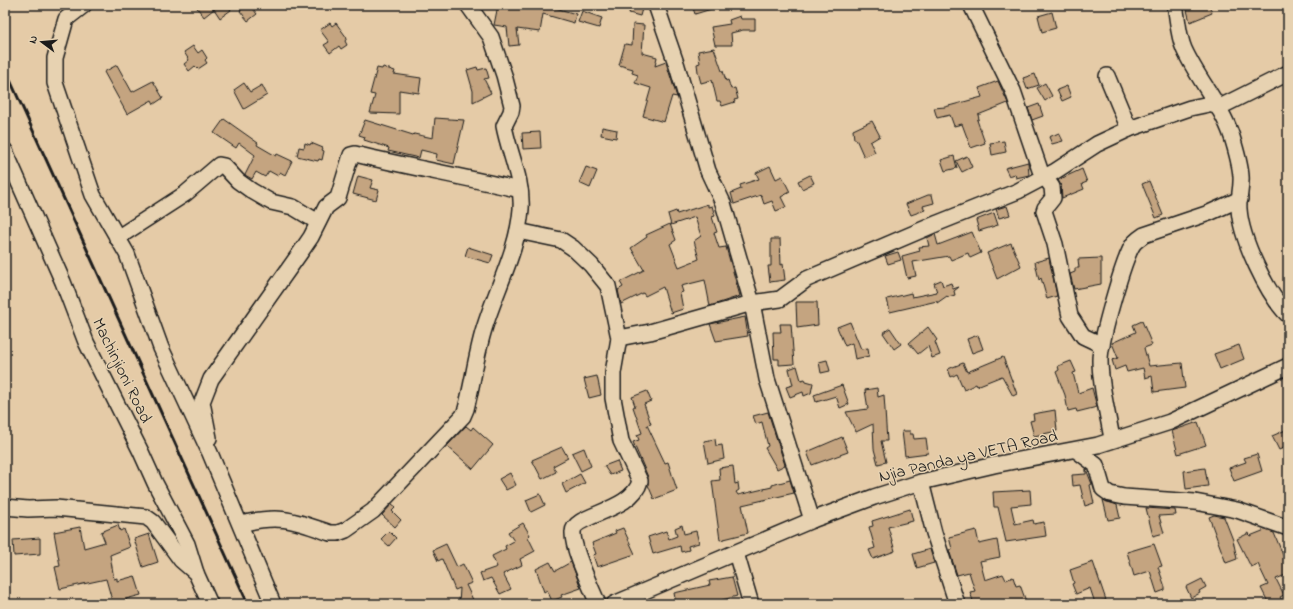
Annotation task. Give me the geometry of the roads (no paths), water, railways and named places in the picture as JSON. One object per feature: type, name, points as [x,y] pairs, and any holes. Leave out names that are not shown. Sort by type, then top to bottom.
[{"type":"street","points":[[84,5],[67,12],[55,58],[55,83],[93,195],[127,254],[161,348],[210,453],[273,604]]},
{"type":"street","points":[[240,524],[262,518],[281,518],[330,533],[338,533],[346,530],[373,511],[462,416],[466,409],[484,328],[518,231],[521,208],[520,190],[504,126],[511,112],[512,106],[504,75],[491,37],[468,5]]},
{"type":"street","points":[[656,5],[677,66],[708,172],[723,203],[752,303],[767,379],[812,520]]},
{"type":"street","points":[[1175,5],[1179,35],[1183,47],[1216,105],[1232,137],[1241,176],[1240,215],[1254,259],[1266,286],[1288,316]]},
{"type":"street","points":[[977,7],[990,48],[1013,92],[1044,178],[1054,192],[1053,198],[1047,205],[1044,212],[1055,244],[1070,316],[1083,336],[1102,345]]},
{"type":"street","points":[[619,338],[650,332],[752,303],[780,299],[807,279],[938,223],[1018,191],[1044,178],[1091,148],[1129,130],[1190,108],[1216,105],[1288,73]]},
{"type":"street","points":[[1106,76],[1129,130]]},
{"type":"street","name":"Machinjioni Road","points":[[5,151],[60,274],[86,342],[187,544],[196,573],[210,604]]},
{"type":"street","points":[[210,453],[202,402],[203,395],[211,379],[311,237],[328,205],[338,198],[349,156],[352,154],[520,190]]},
{"type":"street","points":[[118,238],[185,194],[219,165],[224,166],[238,181],[271,202],[293,207],[318,222]]},
{"type":"street","points":[[1112,439],[1100,362],[1102,345],[1120,279],[1135,242],[1144,235],[1158,229],[1209,213],[1240,199]]},
{"type":"street","points":[[518,231],[561,240],[573,248],[591,265],[608,286],[619,338],[613,373],[613,398],[621,441],[640,481],[624,502],[580,521],[573,529],[578,552],[598,604]]},
{"type":"street","name":"Njia Panda ya VETA Road","points":[[614,604],[812,520],[874,497],[921,482],[994,465],[1098,445],[1112,439],[1170,422],[1288,366]]},
{"type":"street","points":[[1076,450],[1096,465],[1103,489],[1110,494],[1124,497],[1195,502],[1237,510],[1288,528]]},
{"type":"street","points":[[921,482],[934,533],[957,604]]},
{"type":"street","points":[[5,507],[28,509],[56,508],[146,517],[153,522],[181,560],[196,573]]},
{"type":"street","points":[[736,553],[751,604]]},
{"type":"railway","points":[[5,69],[248,604]]}]
